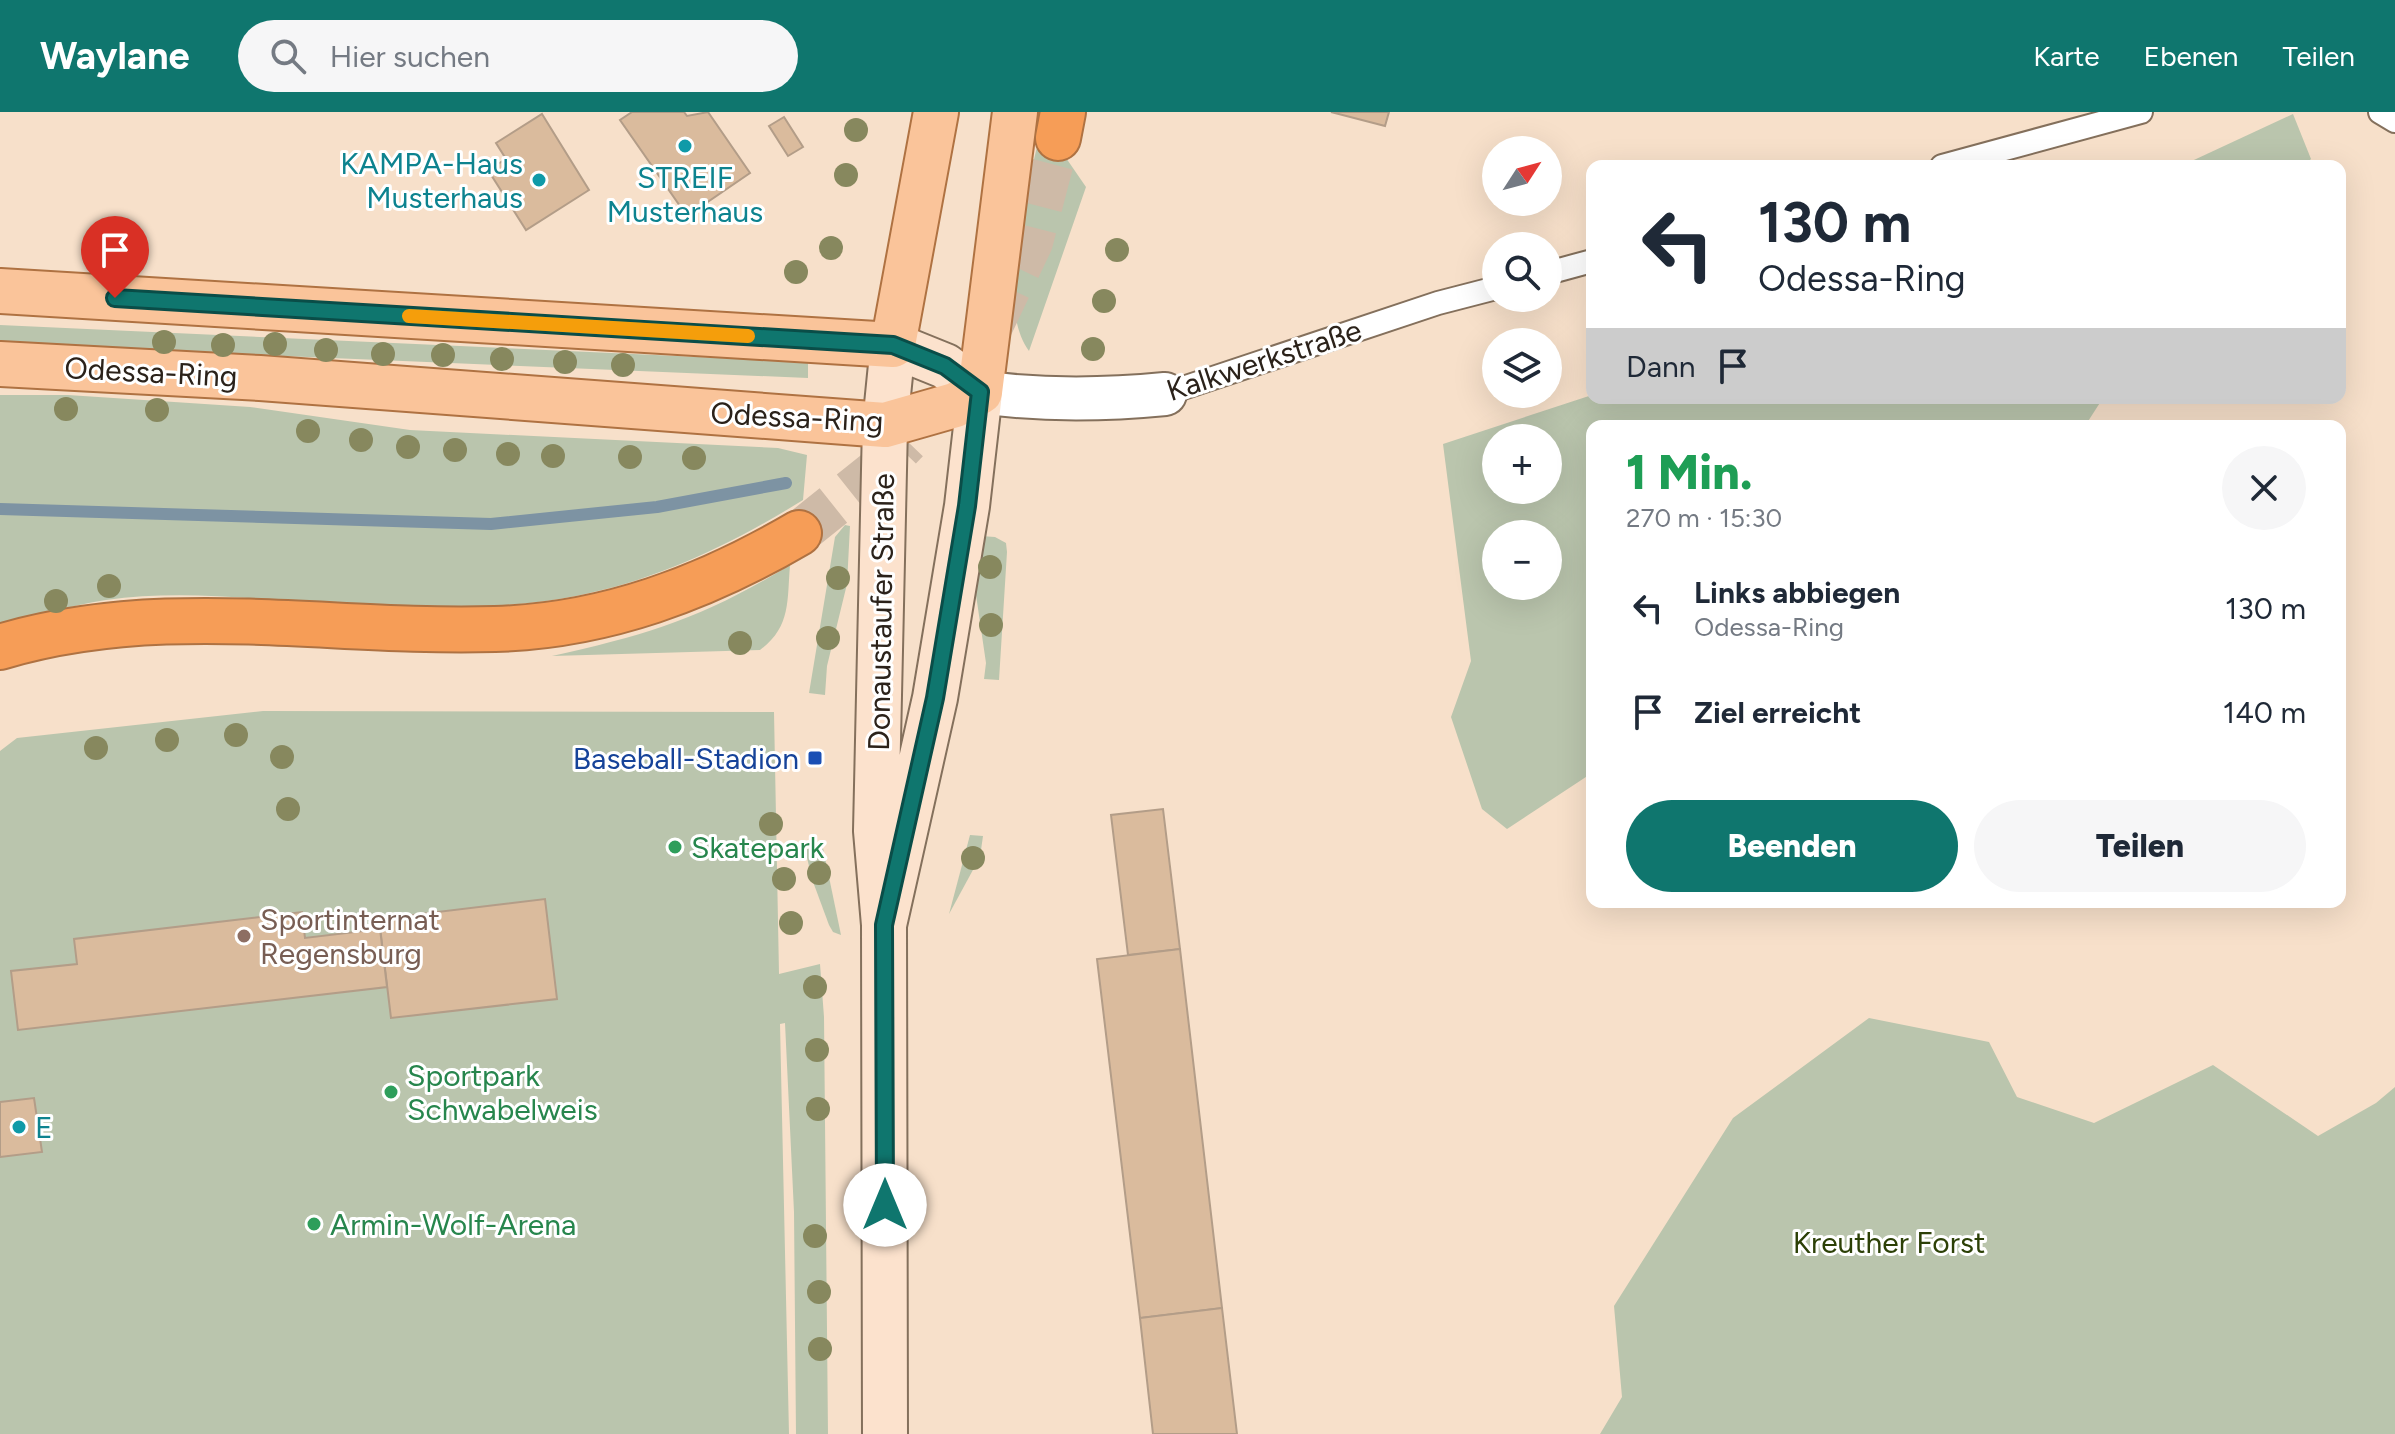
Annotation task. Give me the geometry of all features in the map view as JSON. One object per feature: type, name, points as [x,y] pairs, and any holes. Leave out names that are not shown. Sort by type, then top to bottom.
[{"type":"highway","points":[[0,647],[92,625],[148,622],[267,620],[496,629],[550,624],[654,601],[752,560],[799,533]]},
{"type":"main road","name":"Donaustaufer Straße","points":[[885,1434],[884,925],[876,831],[885,425],[893,345],[936,112]]},
{"type":"main road","name":"Donaustaufer Straße","points":[[884,925],[935,698],[967,506],[1015,112]]},
{"type":"main road","points":[[0,291],[893,345],[945,366],[980,392]]},
{"type":"main road","name":"Odessa-Ring","points":[[0,364],[260,378],[885,425],[955,405],[980,392]]},
{"type":"street","name":"Kalkwerkstraße","points":[[980,392],[1064,400],[1165,394]]},
{"type":"lane","points":[[1964,160],[2141,112]]},
{"type":"lane","points":[[2380,112],[2395,121]]},
{"type":"lane","points":[[1562,269],[1586,263]]},
{"type":"lane","name":"Kalkwerkstraße","points":[[1165,394],[1438,303],[1482,292]]},
{"type":"green space","points":[[2293,114],[2311,159],[2310,160],[2194,160]]},
{"type":"green space","points":[[1042,123],[1086,187],[1029,351],[1018,329],[1014,272],[1023,208]]},
{"type":"green space","points":[[0,325],[808,362],[808,378],[0,344]]},
{"type":"green space","points":[[0,395],[68,395],[250,407],[410,430],[778,448],[807,455],[803,500],[694,558],[636,580],[576,596],[512,605],[414,608],[211,596],[132,597],[66,608],[0,627]]},
{"type":"green space","points":[[1586,397],[1586,404],[2099,404],[2089,420],[1586,420],[1586,777],[1507,829],[1482,809],[1451,717],[1471,661],[1443,444],[1482,431],[1482,504],[1562,504],[1562,424],[1504,424],[1552,408],[1562,408],[1562,405]]},
{"type":"green space","points":[[845,525],[850,526],[847,584],[827,666],[825,695],[809,693],[835,537]]},
{"type":"green space","points":[[981,536],[995,537],[1006,543],[999,680],[984,679],[986,663],[976,595]]},
{"type":"green space","points":[[790,565],[786,612],[777,632],[760,650],[552,656],[675,622],[730,598]]},
{"type":"green space","name":"Sportpark Schwabelweis","points":[[263,711],[774,712],[779,974],[820,964],[824,1017],[828,1434],[796,1434],[794,1212],[785,1023],[780,1024],[789,1434],[0,1434],[0,751],[17,738]]},
{"type":"green space","points":[[970,835],[983,836],[980,857],[949,914]]},
{"type":"green space","points":[[823,848],[841,935],[833,932],[829,925],[805,849]]},
{"type":"green space","name":"Kreuther Forst","points":[[1869,1018],[1989,1042],[2017,1097],[2094,1123],[2213,1065],[2318,1136],[2376,1103],[2395,1087],[2395,1434],[1600,1434],[1622,1397],[1614,1306],[1733,1118]]},
{"type":"building","name":"STREIF Musterhaus","points":[[632,112],[684,112],[687,116],[708,112],[750,173],[687,216],[620,120]]},
{"type":"building","points":[[1331,112],[1389,112],[1385,126]]},
{"type":"building","name":"KAMPA-Haus Musterhaus","points":[[542,114],[589,190],[526,230],[488,170],[506,159],[496,143]]},
{"type":"building","points":[[784,117],[803,147],[788,156],[769,126]]},
{"type":"building","points":[[1163,809],[1180,949],[1128,955],[1111,815]]},
{"type":"building","points":[[545,899],[557,999],[391,1018],[379,919]]},
{"type":"building","points":[[302,912],[305,938],[380,929],[387,987],[18,1030],[11,971],[77,964],[74,939]]},
{"type":"building","points":[[1180,949],[1222,1308],[1140,1318],[1097,959]]},
{"type":"building","name":"E","points":[[34,1098],[42,1152],[0,1157],[0,1102]]},
{"type":"building","points":[[1222,1308],[1237,1434],[1153,1434],[1140,1318]]},
{"type":"waterway","points":[[0,509],[491,524],[657,507],[786,483]]},
{"type":"tunnel","points":[[990,328],[1031,242],[1058,138]]},
{"type":"tunnel","points":[[799,533],[884,465],[907,441]]},
{"type":"slow traffic","points":[[409,316],[748,336]]},
{"type":"place","name":"STREIF Musterhaus","points":[[685,146]]},
{"type":"place","name":"KAMPA-Haus Musterhaus","points":[[539,180]]},
{"type":"place","name":"Baseball-Stadion","points":[[815,758]]},
{"type":"place","name":"Skatepark","points":[[675,847]]},
{"type":"place","name":"Sportinternat Regensburg","points":[[244,936]]},
{"type":"place","name":"Sportpark Schwabelweis","points":[[391,1092]]},
{"type":"place","name":"E","points":[[19,1127]]},
{"type":"place","name":"Armin-Wolf-Arena","points":[[314,1224]]},
{"type":"route","points":[[115,298],[893,345],[945,366],[980,392],[967,506],[935,698],[884,925],[885,1205]]}]
